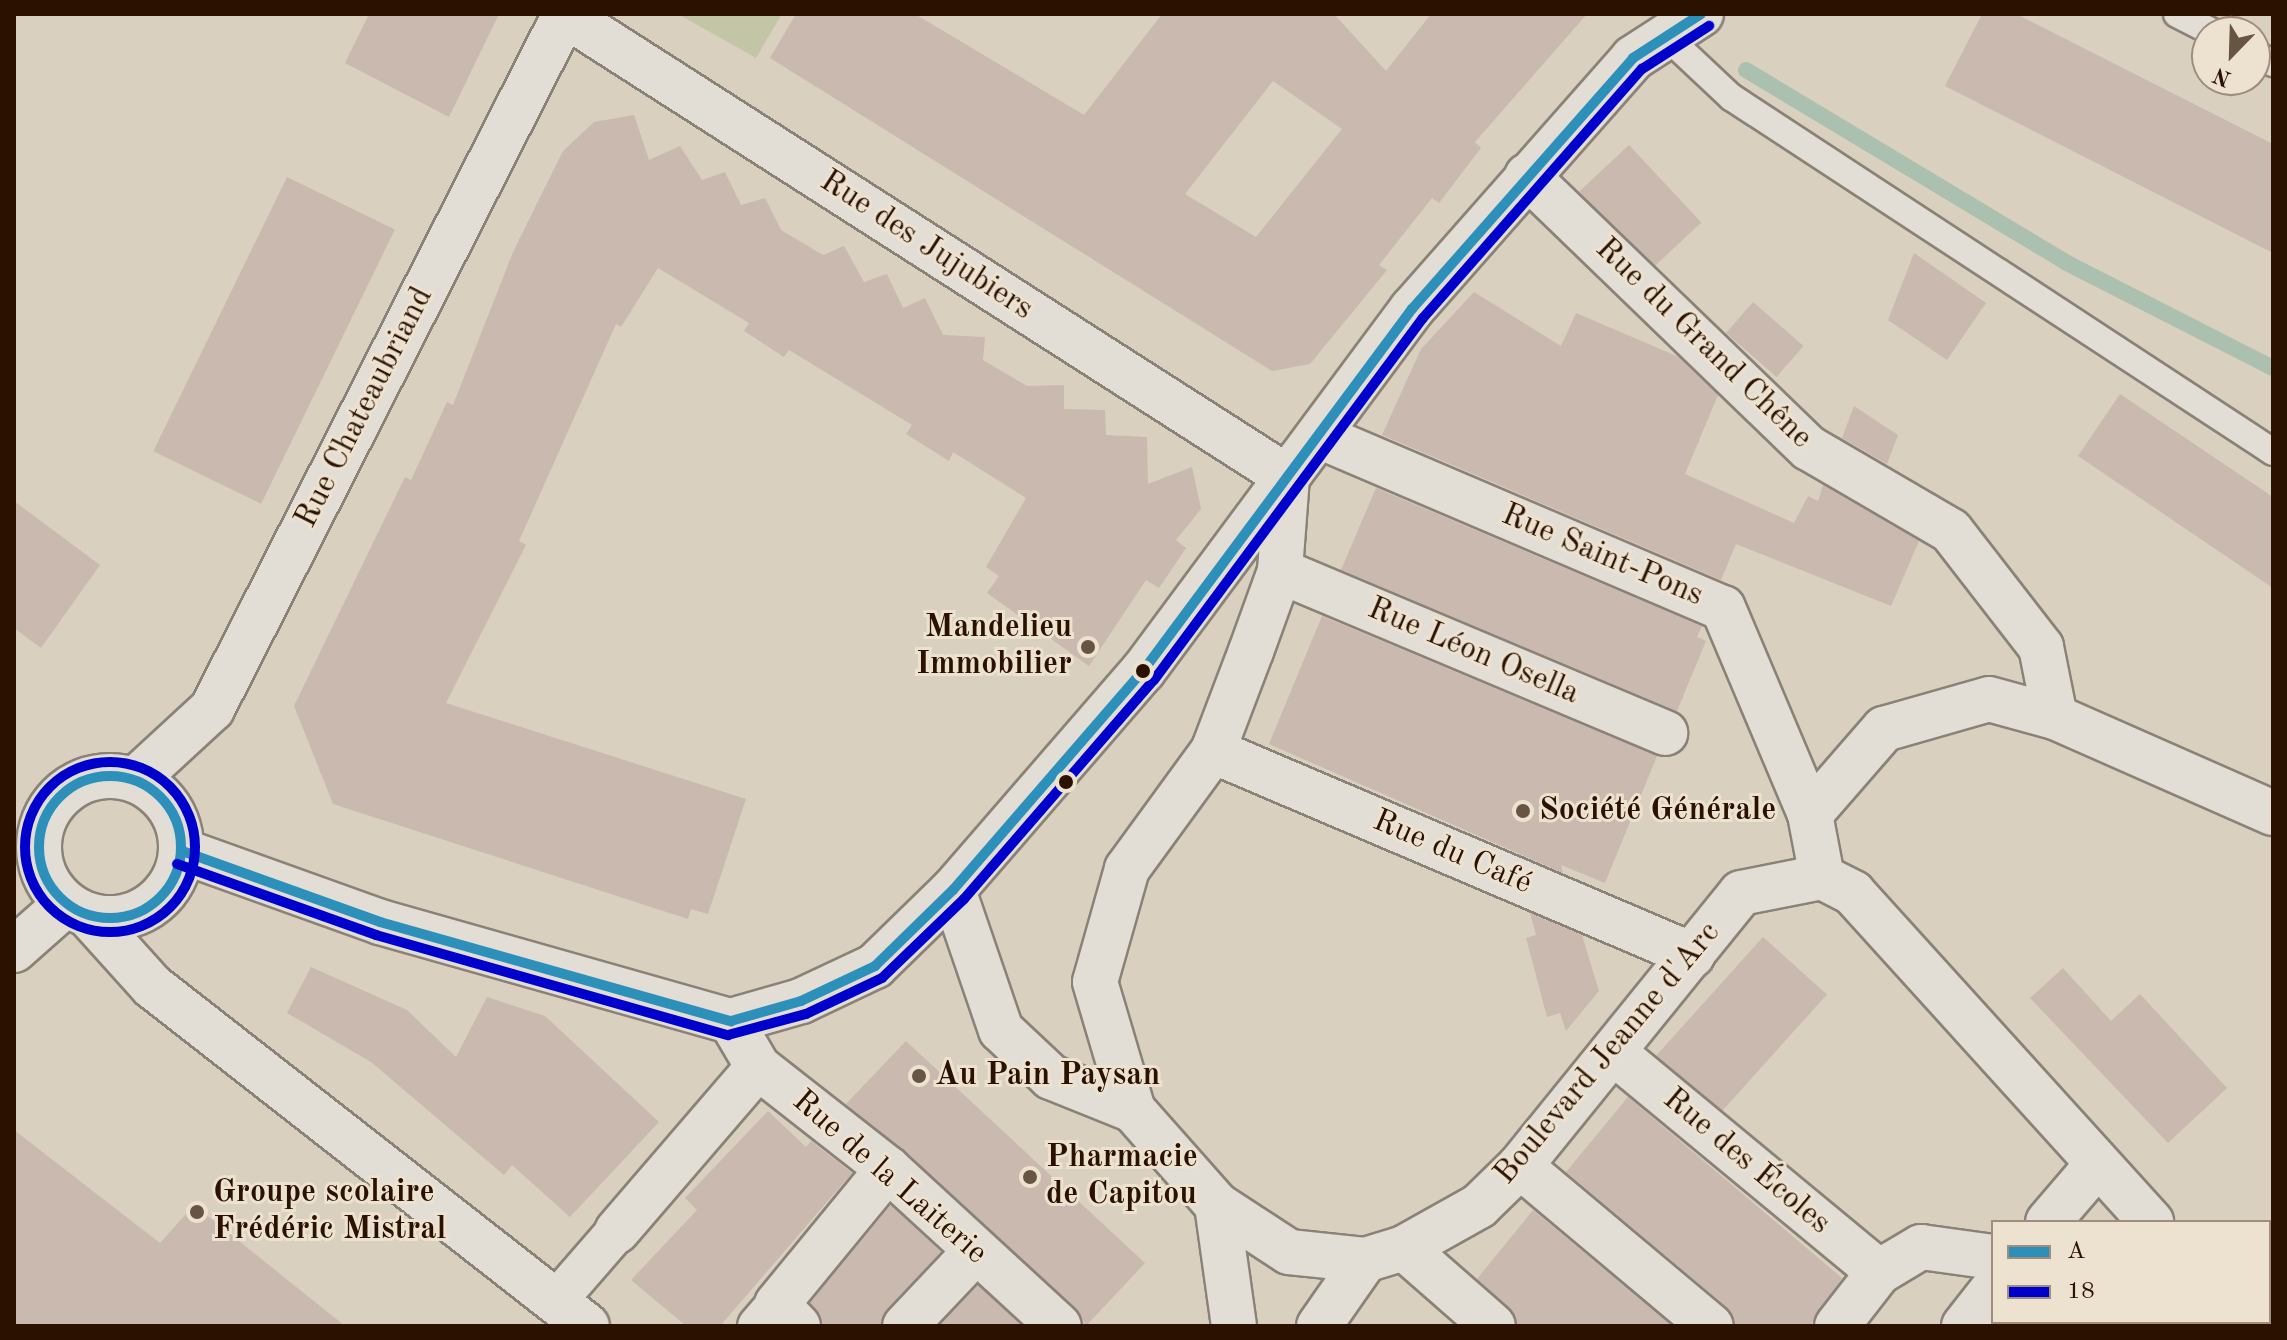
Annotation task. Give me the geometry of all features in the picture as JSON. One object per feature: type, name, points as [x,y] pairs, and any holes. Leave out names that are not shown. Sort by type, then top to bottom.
[{"type":"street","name":"Rue des Jujubiers","points":[[565,14],[1287,477]]},
{"type":"street","name":"Rue Chateaubriand","points":[[135,780],[212,709],[565,14]]},
{"type":"street","points":[[182,851],[394,926],[731,1021],[801,1001],[875,966],[953,890],[1143,671],[1412,309],[1633,58],[1684,25]]},
{"type":"street","name":"Rue du Grand Chêne","points":[[1527,176],[1809,448],[1951,531],[2041,647],[2055,717]]},
{"type":"street","name":"Rue Saint-Pons","points":[[1319,436],[1723,608],[1810,814],[1822,877]]},
{"type":"street","points":[[1287,477],[1280,571],[1213,751],[1127,869],[1095,982],[1133,1110],[1217,1205],[1289,1252],[1385,1254],[1493,1326]]},
{"type":"street","name":"Rue Léon Osella","points":[[1280,571],[1665,733]]},
{"type":"street","points":[[1810,814],[1884,729],[1989,699],[2055,717],[2273,813]]},
{"type":"street","name":"Rue du Café","points":[[1213,751],[1692,955]]},
{"type":"street","points":[[14,950],[77,910],[112,919],[151,906],[175,879],[182,851],[168,805],[135,780],[94,777],[75,784],[44,818],[40,864],[77,910],[152,986],[572,1313],[617,1231],[758,1067]]},
{"type":"street","points":[[1822,877],[1853,893],[2096,1166],[2149,1220]]},
{"type":"street","name":"Boulevard Jeanne d'Arc","points":[[1385,1254],[1479,1206],[1520,1166],[1741,893],[1822,877]]},
{"type":"street","points":[[953,890],[1001,1030],[1051,1077],[1133,1110]]},
{"type":"street","name":"Rue de la Laiterie","points":[[731,1021],[758,1067],[888,1169],[1059,1326]]},
{"type":"street","name":"Rue des Écoles","points":[[1613,1052],[1879,1272]]},
{"type":"street","points":[[1520,1166],[1711,1326]]},
{"type":"street","points":[[2050,1220],[2096,1166]]},
{"type":"street","points":[[778,1319],[888,1169]]},
{"type":"street","points":[[1217,1205],[1234,1326]]},
{"type":"street","points":[[1837,1326],[1879,1272],[1921,1247],[1991,1257]]},
{"type":"street","points":[[905,1326],[975,1252]]},
{"type":"street","points":[[1319,1326],[1385,1254]]},
{"type":"street","points":[[1964,1326],[1991,1292]]},
{"type":"lane","points":[[1684,25],[1731,97],[2273,452]]},
{"type":"green space","points":[[678,14],[782,14],[756,58]]},
{"type":"building","points":[[369,14],[499,14],[449,117],[345,63]]},
{"type":"building","points":[[796,14],[915,14],[1084,115],[1162,14],[1334,14],[1386,71],[1431,14],[1587,14],[1475,142],[1481,148],[1439,203],[1432,198],[1379,265],[1387,270],[1310,364],[1272,371],[770,58]],"holes":[[[1273,81],[1342,129],[1256,237],[1185,194]]]},
{"type":"building","points":[[1982,14],[2016,14],[2273,144],[2273,253],[1945,86]]},
{"type":"building","points":[[634,115],[649,160],[680,146],[702,180],[725,172],[741,205],[765,198],[781,230],[823,255],[844,246],[864,282],[887,274],[903,308],[925,298],[943,335],[985,337],[983,360],[1027,386],[1064,385],[1064,409],[1105,410],[1106,435],[1147,437],[1148,484],[1192,467],[1201,509],[1176,540],[1186,548],[1159,588],[1146,580],[1089,666],[987,593],[999,576],[986,567],[1026,498],[953,452],[949,461],[906,434],[912,425],[789,350],[784,357],[744,331],[749,323],[658,268],[621,327],[616,324],[519,541],[526,545],[446,703],[746,799],[708,914],[691,909],[688,919],[333,804],[294,706],[405,477],[411,480],[447,402],[453,405],[513,252],[563,151],[594,122]]},
{"type":"building","points":[[1629,145],[1701,223],[1652,269],[1579,191]]},
{"type":"building","points":[[287,177],[395,230],[261,504],[153,451]]},
{"type":"building","points":[[1914,253],[1986,303],[1947,360],[1888,320]]},
{"type":"building","points":[[1474,292],[1561,346],[1576,313],[1679,357],[1718,395],[1685,474],[1794,523],[1808,496],[1818,501],[1823,485],[1919,541],[1891,606],[1736,544],[1721,580],[1382,435],[1421,349]]},
{"type":"building","points":[[1753,302],[1804,346],[1777,377],[1726,333]]},
{"type":"building","points":[[2120,394],[2273,497],[2273,588],[2078,456]]},
{"type":"building","points":[[1854,406],[1898,435],[1887,464],[1842,438]]},
{"type":"building","points":[[1376,488],[1702,626],[1697,637],[1706,641],[1677,711],[1341,570]]},
{"type":"building","points":[[14,501],[100,565],[41,648],[14,628]]},
{"type":"building","points":[[1322,616],[1657,756],[1605,883],[1561,865],[1563,873],[1269,744]]},
{"type":"building","points":[[1530,913],[1582,935],[1599,991],[1566,1031],[1560,1013],[1547,1017],[1526,938],[1536,935]]},
{"type":"building","points":[[1763,937],[1827,995],[1720,1113],[1656,1056]]},
{"type":"building","points":[[311,967],[407,1010],[456,1057],[487,997],[545,1016],[659,1122],[570,1217],[512,1165],[504,1175],[371,1062],[287,1013]]},
{"type":"building","points":[[2063,968],[2111,1021],[2140,994],[2227,1088],[2168,1143],[2030,998]]},
{"type":"building","points":[[906,1041],[1145,1263],[1086,1326],[1076,1308],[846,1104]]},
{"type":"building","points":[[1628,1097],[1842,1278],[1810,1326],[1735,1326],[1727,1307],[1566,1172]]},
{"type":"building","points":[[768,1111],[806,1147],[811,1141],[852,1173],[720,1326],[686,1326],[631,1280],[697,1210],[685,1198]]},
{"type":"building","points":[[14,1130],[160,1243],[194,1205],[345,1326],[14,1326]]},
{"type":"building","points":[[891,1205],[941,1252],[887,1309],[881,1326],[822,1326],[810,1303]]},
{"type":"building","points":[[1533,1210],[1672,1326],[1517,1326],[1510,1308],[1477,1279]]},
{"type":"building","points":[[978,1285],[1022,1326],[939,1326]]},
{"type":"waterway","points":[[1746,70],[2065,262],[2273,368]]},
{"type":"transit line","name":"A","points":[[182,851],[380,922],[731,1021],[801,1001],[875,966],[953,890],[1143,671],[1412,309],[1633,58],[1701,14]]},
{"type":"transit line","name":"18","points":[[177,864],[376,935],[728,1035],[806,1014],[882,978],[964,899],[1154,680],[1423,318],[1642,69],[1709,26]]},
{"type":"transit line","name":"18","points":[[110,762],[143,768],[170,787],[189,814],[195,847],[189,880],[170,907],[143,926],[110,932],[77,926],[50,907],[31,880],[25,847],[31,814],[50,787],[77,768],[110,762]]},
{"type":"transit line","name":"A","points":[[110,776],[137,781],[160,797],[176,820],[181,847],[176,874],[160,897],[137,913],[110,918],[83,913],[60,897],[44,874],[39,847],[44,820],[60,797],[83,781],[110,776]]},
{"type":"place","name":"Mandelieu Immobilier","points":[[1088,647]]},
{"type":"place","name":"Société Générale","points":[[1523,811]]},
{"type":"place","name":"Au Pain Paysan","points":[[919,1076]]},
{"type":"place","name":"Pharmacie de Capitou","points":[[1030,1177]]},
{"type":"place","name":"Groupe scolaire Frédéric Mistral","points":[[197,1212]]}]
